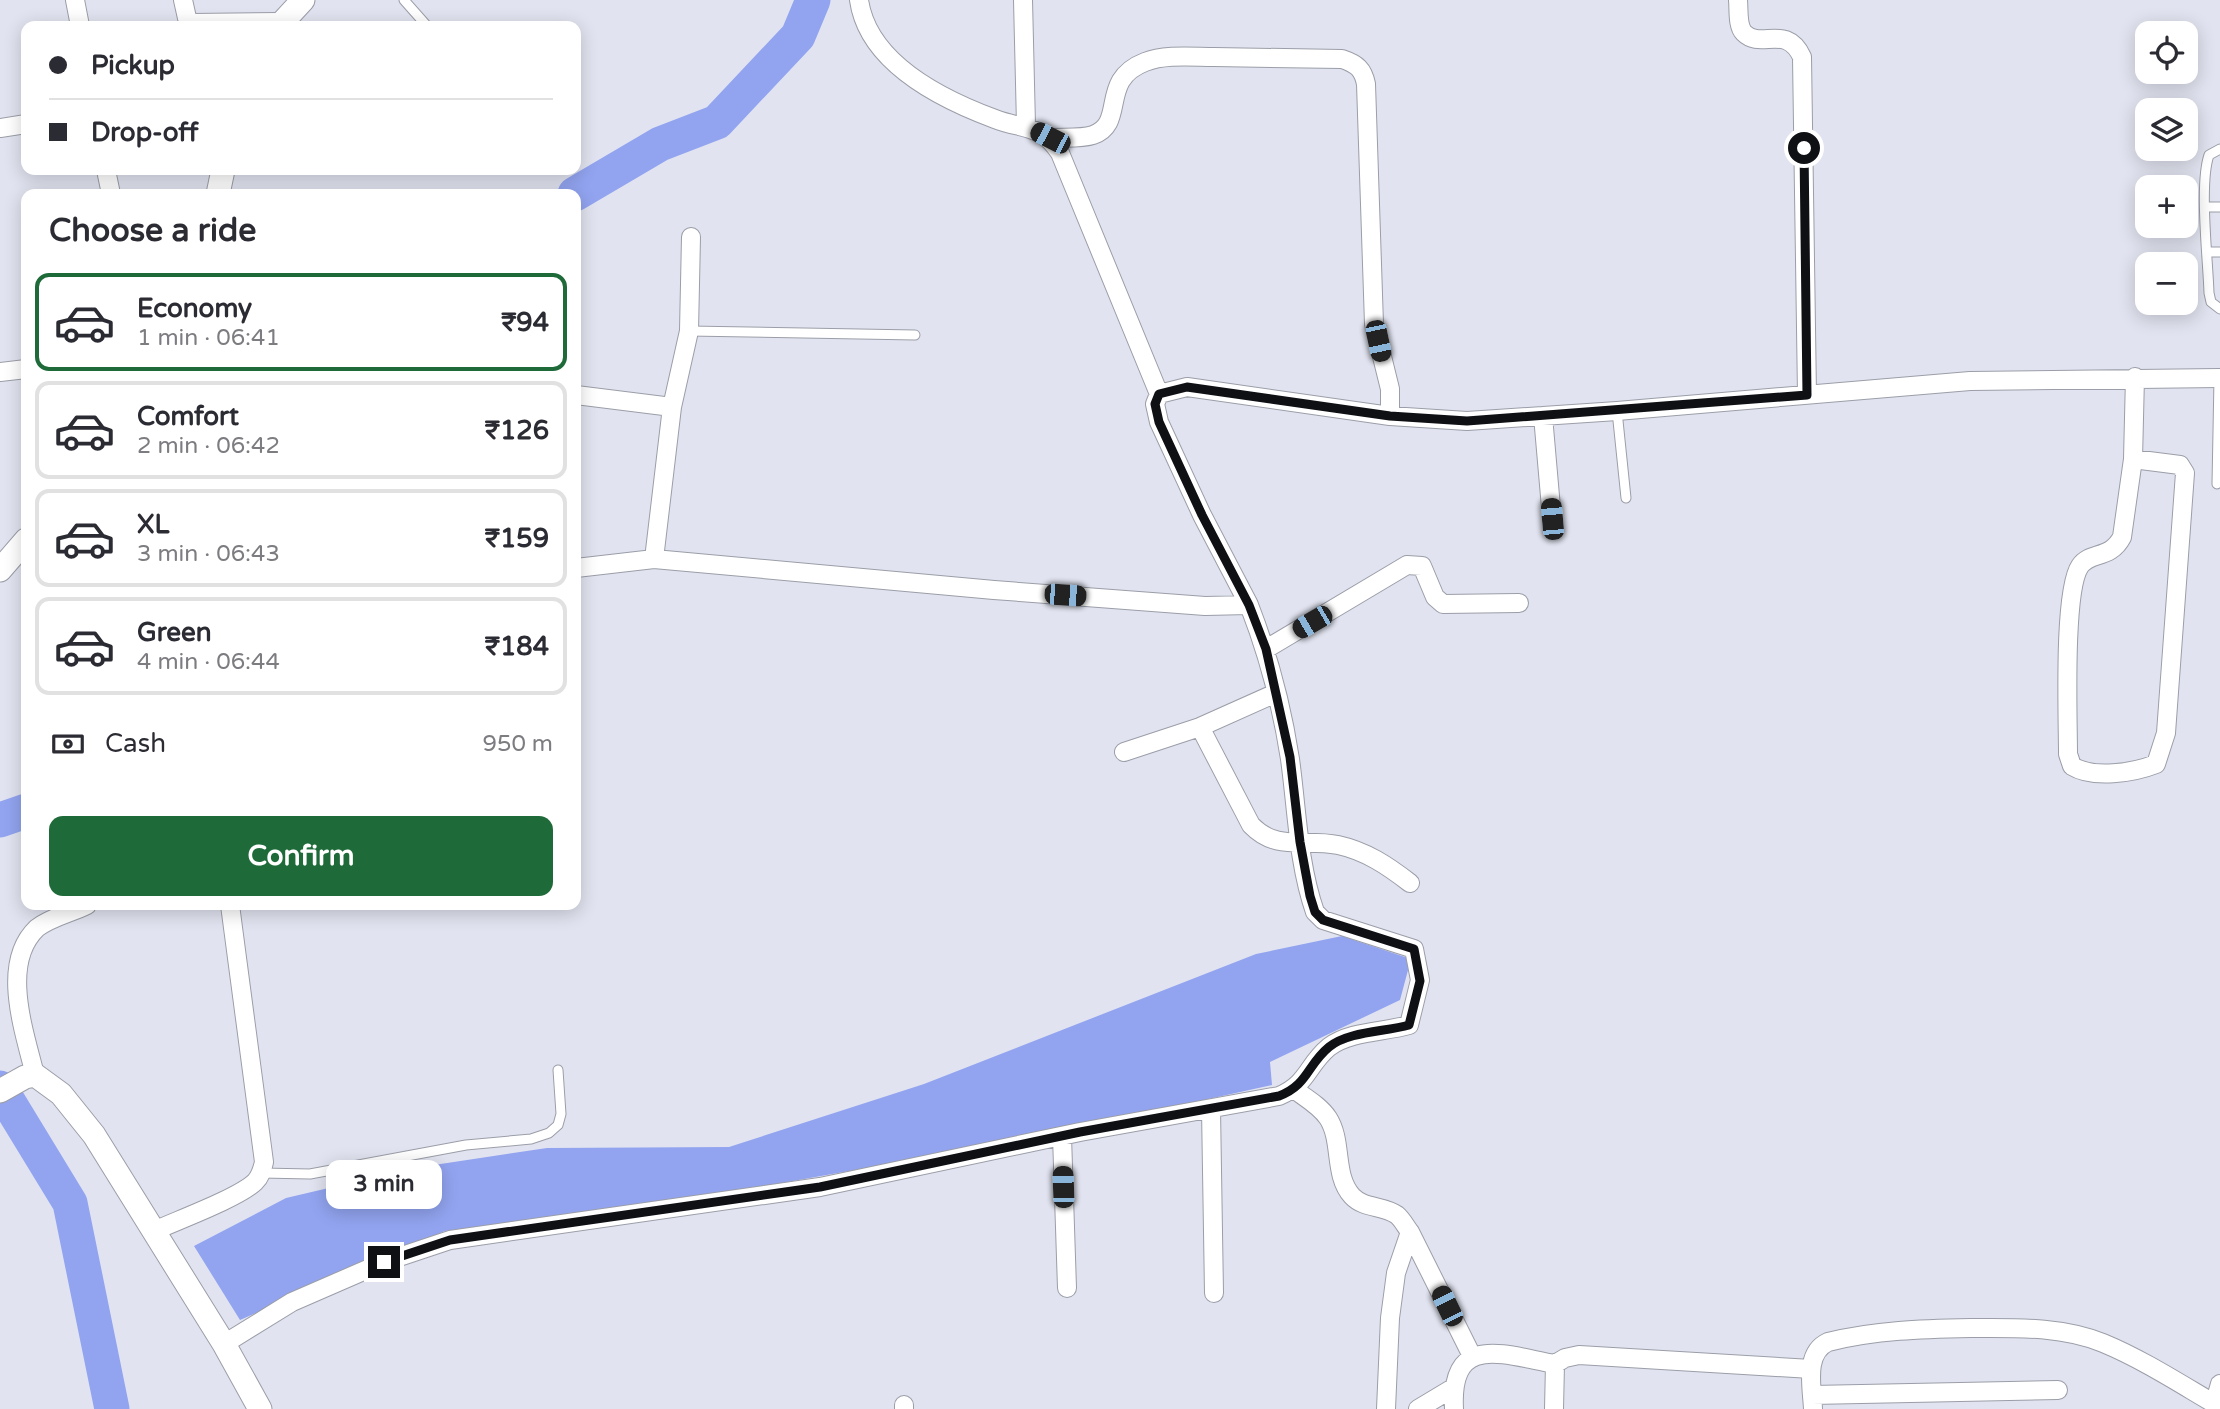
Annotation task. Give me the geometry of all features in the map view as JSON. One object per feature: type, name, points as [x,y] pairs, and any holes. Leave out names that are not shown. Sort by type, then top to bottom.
[{"type":"street","points":[[75,0],[79,21]]},
{"type":"street","points":[[183,0],[189,21]]},
{"type":"street","points":[[284,21],[303,0]]},
{"type":"street","points":[[219,1338],[292,1302],[384,1262],[450,1240],[820,1187],[1062,1136],[1279,1096],[1295,1090],[1330,1047],[1349,1038],[1409,1025],[1420,981],[1414,949],[1323,920],[1315,912],[1300,842],[1290,757],[1266,649],[1249,605],[1202,515],[1159,422],[1155,404],[1159,394],[1060,153],[1050,138],[1026,125],[999,121],[955,103],[905,71],[876,43],[861,19],[859,0]]},
{"type":"street","points":[[1023,0],[1026,125]]},
{"type":"street","points":[[1738,0],[1740,26],[1745,34],[1790,40],[1797,46],[1802,57],[1807,395]]},
{"type":"street","points":[[1050,138],[1091,136],[1102,131],[1111,118],[1119,80],[1128,70],[1147,60],[1180,57],[1342,59],[1356,64],[1364,73],[1366,84],[1374,324],[1390,389],[1390,416]]},
{"type":"street","points":[[0,128],[21,125]]},
{"type":"street","points":[[654,559],[672,407],[689,331],[691,237]]},
{"type":"street","points":[[0,372],[21,370]]},
{"type":"street","points":[[2133,459],[2180,465],[2185,473],[2166,733],[2156,764],[2143,769],[2081,772],[2072,766],[2068,754],[2069,635],[2074,581],[2080,565],[2090,558],[2107,554],[2118,545],[2122,537],[2133,459],[2135,377]]},
{"type":"street","points":[[1159,394],[1187,387],[1390,416],[1467,421],[1970,381],[2219,378]]},
{"type":"street","points":[[581,397],[672,407]]},
{"type":"street","points":[[1543,416],[1552,519]]},
{"type":"street","points":[[0,570],[21,546]]},
{"type":"street","points":[[581,567],[654,559],[994,590],[1205,606],[1249,605]]},
{"type":"street","points":[[1266,649],[1407,565],[1422,566],[1435,597],[1443,604],[1519,603]]},
{"type":"street","points":[[1124,752],[1200,727],[1276,693]]},
{"type":"street","points":[[1200,727],[1251,825],[1262,837],[1276,842],[1336,845],[1356,850],[1383,862],[1410,883]]},
{"type":"street","points":[[75,910],[37,927],[18,948],[12,970],[13,989],[30,1076],[61,1094],[94,1135],[260,1409]]},
{"type":"street","points":[[158,1239],[255,1182],[262,1172],[264,1161],[231,910]]},
{"type":"street","points":[[0,1091],[30,1076]]},
{"type":"street","points":[[1295,1090],[1316,1105],[1329,1119],[1344,1182],[1353,1196],[1364,1205],[1382,1208],[1398,1216],[1410,1232],[1472,1356]]},
{"type":"street","points":[[1211,1108],[1214,1293]]},
{"type":"street","points":[[1062,1136],[1067,1289]]},
{"type":"street","points":[[1386,1409],[1390,1318],[1396,1273],[1410,1232]]},
{"type":"street","points":[[2058,1390],[1812,1402],[1811,1369],[1819,1346],[1847,1337],[1895,1329],[2021,1328],[2057,1331],[2101,1343],[2152,1367],[2215,1406],[2220,1384]]},
{"type":"street","points":[[1454,1409],[1452,1388],[1458,1370],[1472,1356],[1491,1353],[1555,1364],[1579,1354],[1811,1369]]},
{"type":"street","points":[[1554,1409],[1555,1364]]},
{"type":"street","points":[[1418,1409],[1452,1388]]},
{"type":"lane","points":[[404,0],[423,21]]},
{"type":"lane","points":[[2220,149],[2209,155],[2206,163],[2207,252],[2211,302],[2220,309]]},
{"type":"lane","points":[[2206,206],[2220,206]]},
{"type":"lane","points":[[2207,252],[2220,252]]},
{"type":"lane","points":[[689,331],[915,335]]},
{"type":"lane","points":[[2217,484],[2219,378]]},
{"type":"lane","points":[[1617,411],[1626,498]]},
{"type":"lane","points":[[262,1172],[310,1174],[466,1145],[531,1139],[549,1133],[558,1125],[561,1114],[558,1070]]},
{"type":"water","points":[[1342,936],[1411,959],[1400,1000],[1270,1062],[1272,1085],[1018,1141],[709,1196],[445,1231],[240,1320],[194,1246],[286,1198],[414,1168],[547,1148],[729,1147],[924,1084],[1256,954]]},
{"type":"waterway","points":[[581,190],[660,144],[717,122],[798,36],[813,0]]},
{"type":"waterway","points":[[0,820],[21,813]]},
{"type":"waterway","points":[[0,1088],[70,1203],[112,1409]]},
{"type":"route","points":[[384,1262],[450,1240],[518,1233],[820,1187],[1080,1132],[1279,1096],[1295,1090],[1330,1047],[1349,1038],[1409,1025],[1420,981],[1414,949],[1323,920],[1315,912],[1300,842],[1290,757],[1266,649],[1249,605],[1202,515],[1159,422],[1155,404],[1159,394],[1187,387],[1390,416],[1467,421],[1807,395],[1804,148]]}]
